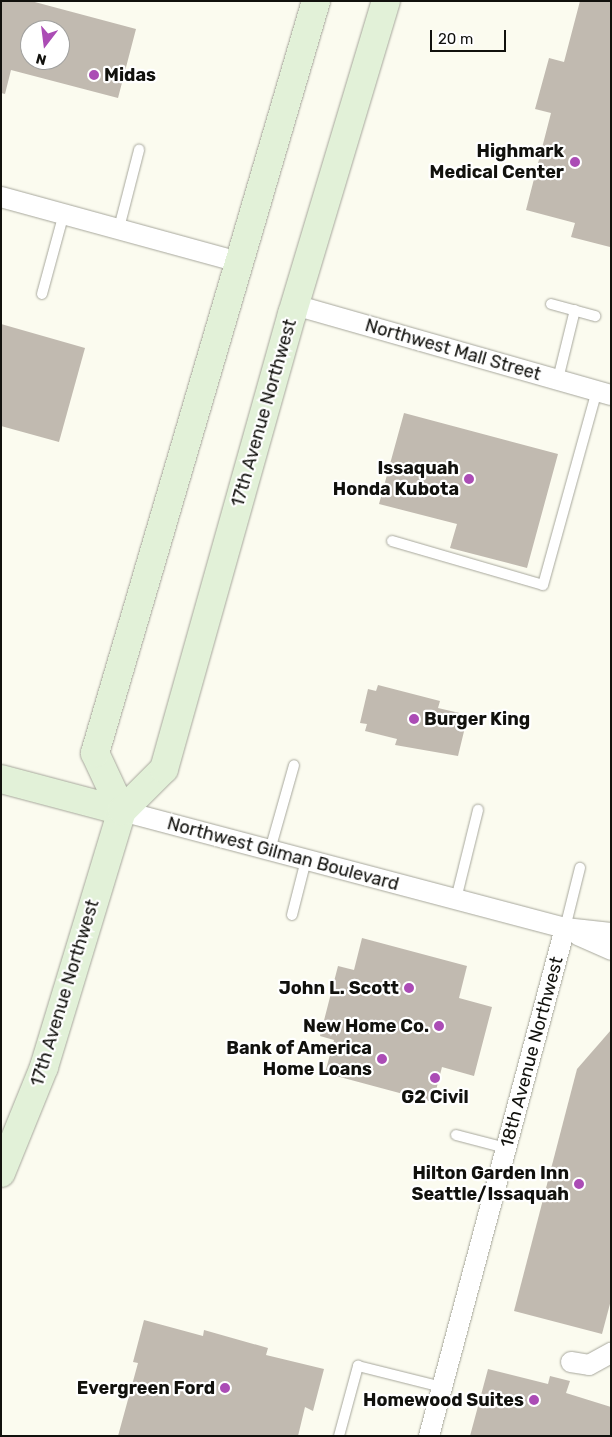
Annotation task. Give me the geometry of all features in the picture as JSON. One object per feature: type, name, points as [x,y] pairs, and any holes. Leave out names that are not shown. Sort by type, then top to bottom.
[{"type":"main road","points":[[122,811],[95,753],[316,1]]},
{"type":"main road","name":"17th Avenue Northwest","points":[[1,1173],[44,1067],[122,811],[164,769],[294,305],[386,1]]},
{"type":"main road","name":"Northwest Gilman Boulevard","points":[[1,778],[122,811]]},
{"type":"street","points":[[1,197],[238,262]]},
{"type":"street","name":"Northwest Mall Street","points":[[294,305],[604,392]]},
{"type":"street","name":"Northwest Gilman Boulevard","points":[[122,811],[565,928],[611,933]]},
{"type":"street","name":"Northwest Gilman Boulevard","points":[[565,928],[611,950]]},
{"type":"street","name":"18th Avenue Northwest","points":[[429,1436],[565,928]]},
{"type":"street","points":[[571,1362],[589,1365],[611,1353]]},
{"type":"lane","points":[[119,228],[139,150]]},
{"type":"lane","points":[[42,294],[64,213]]},
{"type":"lane","points":[[551,304],[595,316]]},
{"type":"lane","points":[[558,379],[575,310]]},
{"type":"lane","points":[[392,541],[543,585],[604,392]]},
{"type":"lane","points":[[270,850],[294,765]]},
{"type":"lane","points":[[456,900],[478,810]]},
{"type":"lane","points":[[292,916],[306,860]]},
{"type":"lane","points":[[565,928],[580,868]]},
{"type":"lane","points":[[456,1135],[506,1148]]},
{"type":"lane","points":[[339,1436],[358,1366],[442,1387]]},
{"type":"building","points":[[1,1],[31,1],[136,29],[118,98],[11,70],[5,94],[1,93]]},
{"type":"building","name":"Highmark Medical Center","points":[[580,1],[611,1],[610,247],[571,237],[575,223],[526,210],[551,113],[535,109],[549,58],[564,62]]},
{"type":"building","points":[[1,324],[85,348],[59,442],[1,426]]},
{"type":"building","name":"Issaquah Honda Kubota","points":[[404,413],[558,454],[527,568],[450,548],[457,524],[379,504]]},
{"type":"building","name":"Burger King","points":[[378,685],[440,701],[438,708],[468,715],[458,756],[395,745],[397,739],[365,731],[367,724],[360,723],[368,689],[376,691]]},
{"type":"building","points":[[362,938],[467,966],[459,998],[492,1007],[474,1076],[442,1067],[433,1102],[325,1073],[334,1040],[320,1036],[338,966],[354,970]]},
{"type":"building","name":"Hilton Garden Inn Seattle/Issaquah","points":[[611,1030],[611,1300],[602,1334],[514,1311],[577,1069]]},
{"type":"building","name":"Evergreen Ford","points":[[144,1320],[203,1336],[204,1330],[268,1348],[266,1355],[324,1369],[313,1411],[305,1407],[298,1436],[118,1436],[138,1363],[133,1362]]},
{"type":"building","name":"Homewood Suites","points":[[488,1369],[548,1384],[550,1376],[570,1381],[566,1393],[611,1407],[611,1436],[470,1436]]},
{"type":"place","name":"Midas","points":[[94,75]]},
{"type":"place","name":"Highmark Medical Center","points":[[575,162]]},
{"type":"place","name":"Issaquah Honda Kubota","points":[[469,479]]},
{"type":"place","name":"Burger King","points":[[414,719]]},
{"type":"place","name":"John L. Scott","points":[[409,988]]},
{"type":"place","name":"New Home Co.","points":[[439,1026]]},
{"type":"place","name":"Bank of America Home Loans","points":[[382,1059]]},
{"type":"place","name":"G2 Civil","points":[[435,1078]]},
{"type":"place","name":"Hilton Garden Inn Seattle/Issaquah","points":[[579,1184]]},
{"type":"place","name":"Evergreen Ford","points":[[225,1388]]},
{"type":"place","name":"Homewood Suites","points":[[534,1400]]}]
